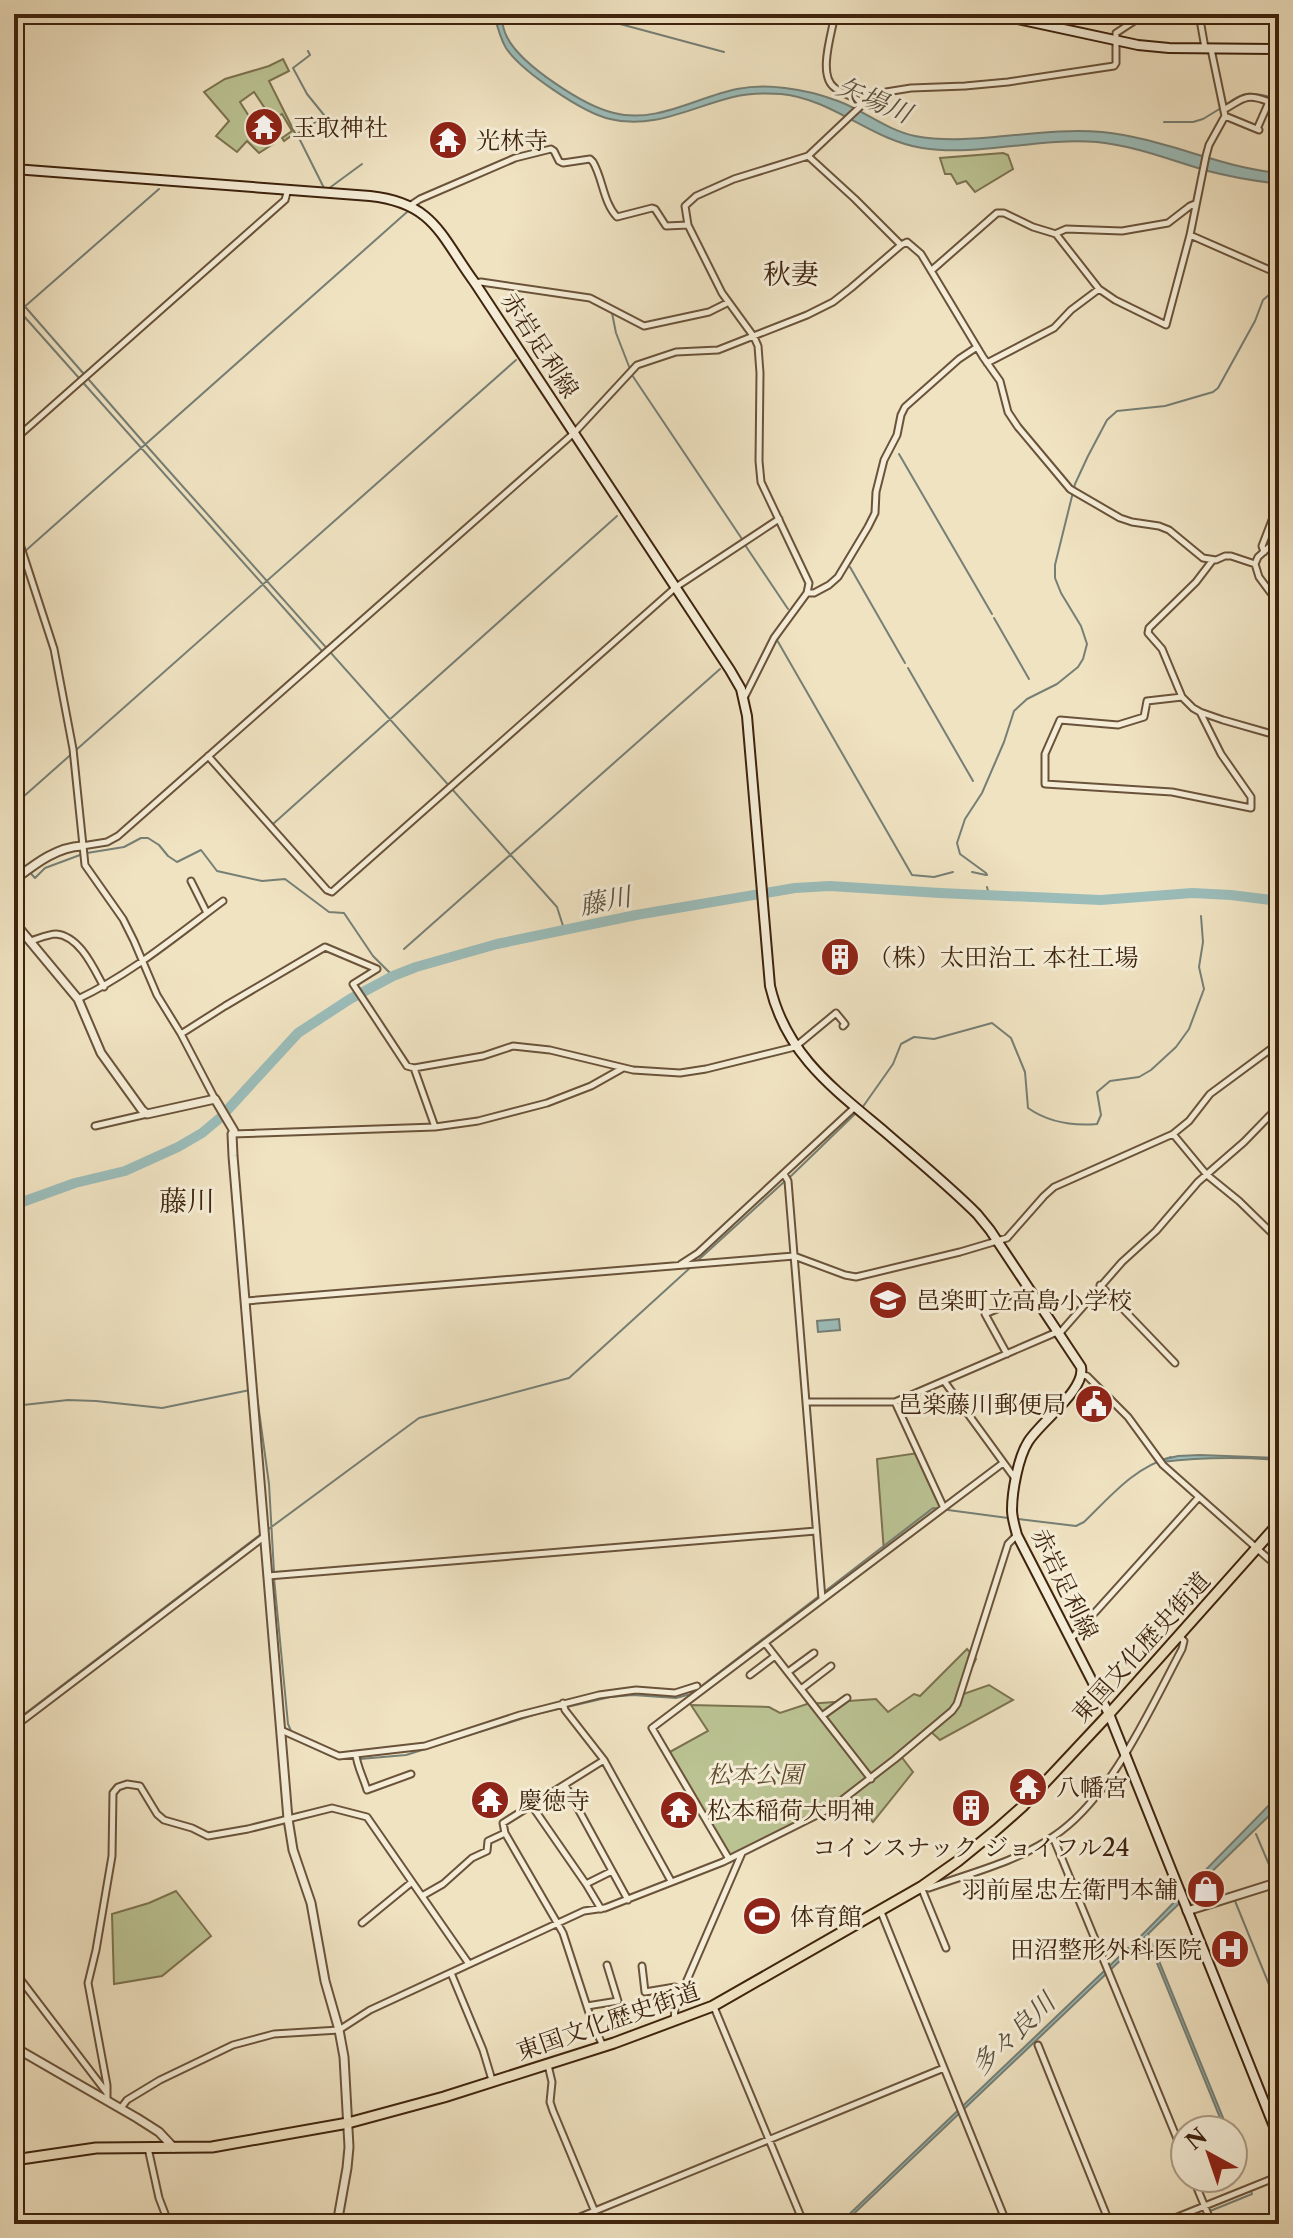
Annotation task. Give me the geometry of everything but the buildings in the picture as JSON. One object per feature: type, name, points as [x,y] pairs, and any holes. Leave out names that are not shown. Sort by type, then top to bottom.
[{"type":"highway","name":"東国文化歴史街道","points":[[14,2160],[96,2148],[232,2144],[348,2123],[548,2064],[674,2023],[713,2006],[921,1887],[958,1861],[1022,1807],[1279,1523]]},
{"type":"main road","points":[[994,14],[1116,41],[1169,48],[1279,49]]},
{"type":"main road","points":[[14,169],[390,198],[411,205]]},
{"type":"main road","name":"赤岩足利線","points":[[411,205],[436,226],[475,283],[730,670],[744,699],[770,986],[777,1012],[795,1047]]},
{"type":"main road","points":[[795,1047],[824,1080],[985,1222],[1077,1360],[1083,1375]]},
{"type":"main road","name":"赤岩足利線","points":[[1083,1375],[1076,1388],[1028,1441],[1016,1479],[1012,1509],[1017,1535],[1109,1714],[1279,2139]]},
{"type":"street","points":[[835,14],[827,56],[827,78],[832,87],[864,103]]},
{"type":"street","points":[[1044,26],[1045,14]]},
{"type":"street","points":[[744,699],[774,638],[807,593],[809,583],[759,474],[760,373],[754,337],[727,303],[688,225],[685,206],[696,196],[734,179],[808,156],[864,103],[878,94],[894,89],[1008,82],[1114,66],[1116,33],[1145,14]]},
{"type":"street","points":[[932,270],[999,212],[1056,234],[1099,289],[1166,325],[1212,139],[1225,113],[1243,97],[1267,101],[1268,104],[1258,130],[1225,113],[1199,14]]},
{"type":"street","points":[[411,205],[515,158],[551,149],[563,163],[590,159],[593,162],[617,217],[652,208],[666,226],[688,225]]},
{"type":"street","points":[[808,156],[901,245]]},
{"type":"street","points":[[14,440],[285,200],[288,189]]},
{"type":"street","points":[[1056,234],[1066,229],[1122,231],[1168,223],[1195,204]]},
{"type":"street","points":[[1190,235],[1279,274]]},
{"type":"street","points":[[14,880],[66,848],[107,842],[118,836],[574,433],[637,365],[676,352],[718,350],[807,315],[833,302],[907,242],[932,270],[1000,381],[1008,412],[1070,489],[1120,518],[1169,530],[1203,558],[1212,560],[1231,556],[1255,564]]},
{"type":"street","points":[[475,283],[590,298],[644,326],[709,312],[727,303]]},
{"type":"street","points":[[987,363],[1054,328],[1071,310],[1099,289]]},
{"type":"street","points":[[807,593],[814,593],[838,577],[872,520],[884,460],[897,435],[905,407],[977,347]]},
{"type":"street","points":[[1264,552],[1262,546],[1279,502]]},
{"type":"street","points":[[208,756],[332,892],[676,587],[779,519]]},
{"type":"street","points":[[14,526],[54,649],[73,749],[85,865],[123,919],[157,995],[234,1131],[288,1819],[293,1850],[311,1903],[325,1981],[339,2030],[346,2082],[347,2168],[337,2224]]},
{"type":"street","points":[[1255,564],[1279,538]]},
{"type":"street","points":[[1212,560],[1196,582],[1149,628],[1148,633],[1162,649],[1182,697],[1200,712],[1279,736]]},
{"type":"street","points":[[1255,564],[1259,577],[1279,604]]},
{"type":"street","points":[[1182,697],[1147,701],[1144,717],[1118,725],[1060,720],[1045,754],[1045,784],[1172,792],[1251,808],[1251,797],[1221,754],[1200,712]]},
{"type":"street","points":[[191,881],[207,913]]},
{"type":"street","points":[[78,999],[104,987],[223,901]]},
{"type":"street","points":[[15,927],[78,999],[101,1053],[147,1114]]},
{"type":"street","points":[[29,941],[56,934],[71,941],[85,951],[104,987]]},
{"type":"street","points":[[181,1034],[325,947],[377,969],[353,984],[407,1066],[414,1068],[483,1056],[513,1046],[550,1050],[633,1070],[680,1073],[795,1047],[836,1013],[845,1024],[843,1026]]},
{"type":"street","points":[[246,1301],[794,1256],[856,1277],[998,1242],[1007,1238],[1054,1187],[1173,1134],[1189,1121],[1210,1094],[1279,1043]]},
{"type":"street","points":[[414,1068],[435,1127]]},
{"type":"street","points":[[232,1134],[435,1127],[478,1121],[529,1109],[591,1086],[624,1068]]},
{"type":"street","points":[[95,1126],[215,1099]]},
{"type":"street","points":[[806,1402],[895,1402],[1058,1333],[1122,1262],[1156,1231],[1198,1182],[1279,1106]]},
{"type":"street","points":[[682,1264],[858,1110]]},
{"type":"street","points":[[1173,1134],[1207,1175],[1279,1240]]},
{"type":"street","points":[[784,1174],[788,1181],[822,1600]]},
{"type":"street","points":[[1100,1285],[1175,1363]]},
{"type":"street","points":[[1007,1354],[985,1314],[1013,1302],[1034,1298]]},
{"type":"street","points":[[1083,1375],[1128,1417],[1156,1458],[1279,1568]]},
{"type":"street","points":[[944,1381],[1016,1479]]},
{"type":"street","points":[[895,1402],[943,1506]]},
{"type":"street","points":[[729,1859],[652,1728],[1003,1463]]},
{"type":"street","points":[[1070,1641],[1199,1497]]},
{"type":"street","points":[[268,1576],[816,1531]]},
{"type":"street","points":[[121,2108],[127,2100],[160,2080],[233,2045],[274,2034],[339,2030],[370,2010],[584,1911],[629,1900],[729,1859],[833,1807],[871,1779],[957,1704],[1008,1544],[1017,1535]]},
{"type":"street","points":[[14,1727],[265,1536]]},
{"type":"street","points":[[946,1948],[921,1887],[929,1888],[1007,1860],[1053,1837],[1085,1810],[1125,1755],[1182,1649],[1184,1641],[1178,1636]]},
{"type":"street","points":[[765,1643],[871,1779]]},
{"type":"street","points":[[788,1672],[814,1653]]},
{"type":"street","points":[[750,1675],[775,1656]]},
{"type":"street","points":[[801,1689],[831,1666]]},
{"type":"street","points":[[281,1730],[339,1756],[425,1746],[563,1703],[627,1691],[681,1693],[697,1686]]},
{"type":"street","points":[[822,1716],[847,1698]]},
{"type":"street","points":[[563,1703],[565,1710],[604,1760],[671,1881]]},
{"type":"street","points":[[356,1754],[367,1790],[411,1774]]},
{"type":"street","points":[[603,2046],[563,1933],[505,1833],[503,1823],[604,1760]]},
{"type":"street","points":[[107,2097],[88,1983],[112,1856],[113,1793],[118,1787],[127,1784],[140,1786],[164,1820],[208,1836],[332,1808],[367,1817],[469,1964]]},
{"type":"street","points":[[565,1785],[629,1900]]},
{"type":"street","points":[[532,1806],[601,1909]]},
{"type":"street","points":[[422,1896],[443,1884],[472,1858],[487,1851],[488,1841],[505,1833]]},
{"type":"street","points":[[1053,1837],[1169,2119]]},
{"type":"street","points":[[674,2023],[675,2008],[743,1852]]},
{"type":"street","points":[[586,1884],[612,1871]]},
{"type":"street","points":[[362,1923],[412,1882]]},
{"type":"street","points":[[1187,1911],[1279,1882]]},
{"type":"street","points":[[881,1912],[1007,2224]]},
{"type":"street","points":[[587,2006],[618,2001],[607,1965]]},
{"type":"street","points":[[642,1966],[645,1992],[675,1987],[681,1994]]},
{"type":"street","points":[[14,1971],[107,2097]]},
{"type":"street","points":[[451,1973],[478,2036],[492,2081]]},
{"type":"street","points":[[713,2006],[804,2224]]},
{"type":"street","points":[[1038,2045],[1110,2224]]},
{"type":"street","points":[[14,2047],[107,2097],[159,2132],[174,2148]]},
{"type":"street","points":[[548,2064],[552,2082],[550,2102],[600,2224]]},
{"type":"street","points":[[563,2224],[944,2068]]},
{"type":"street","points":[[148,2147],[159,2198],[169,2224]]},
{"type":"street","points":[[1160,2224],[1279,2176]]},
{"type":"street","points":[[1200,2194],[1212,2224]]},
{"type":"street","points":[[457,2224],[478,2219]]},
{"type":"green space","name":"玉取神社","points":[[283,59],[289,71],[269,81],[295,133],[284,141],[282,138],[292,131],[282,114],[269,123],[267,119],[270,116],[254,92],[240,102],[252,121],[257,118],[273,144],[259,153],[247,141],[237,152],[216,136],[229,121],[204,92],[225,79]]},
{"type":"green space","points":[[1008,155],[1013,169],[975,192],[966,181],[957,184],[951,174],[945,174],[940,158]]},
{"type":"green space","points":[[918,1453],[943,1506],[884,1552],[877,1459]]},
{"type":"green space","name":"松本公園","points":[[967,1649],[976,1659],[958,1696],[989,1685],[1013,1700],[940,1740],[929,1730],[900,1755],[913,1772],[873,1822],[850,1797],[852,1794],[833,1807],[730,1859],[668,1753],[708,1731],[691,1705],[769,1707],[780,1713],[807,1704],[876,1699],[888,1712],[914,1694],[920,1696]]},
{"type":"green space","points":[[176,1891],[211,1936],[162,1976],[114,1984],[112,1914]]},
{"type":"water","points":[[494,14],[501,14],[507,37],[514,48],[539,72],[587,102],[614,113],[645,115],[737,89],[779,87],[832,99],[915,136],[960,139],[1079,131],[1125,135],[1234,165],[1279,173],[1279,184],[1217,173],[1139,150],[1097,142],[1053,142],[965,150],[922,148],[886,137],[818,103],[781,94],[739,96],[657,120],[626,122],[610,119],[569,100],[525,68],[506,48]]},
{"type":"water","points":[[839,1319],[840,1330],[818,1332],[817,1321]]},
{"type":"water","points":[[1200,1455],[1279,1458],[1279,1460],[1161,1460]]},
{"type":"water","points":[[1279,1795],[1279,1806],[1148,1934],[1221,2114],[1218,2114],[1146,1936],[843,2224],[839,2224],[1145,1932]]},
{"type":"waterway","points":[[583,14],[724,52]]},
{"type":"waterway","points":[[308,51],[310,55],[293,68],[307,94],[324,115],[297,134],[324,188],[328,189],[362,164]]},
{"type":"waterway","points":[[1227,104],[1246,94],[1279,99]]},
{"type":"waterway","points":[[1164,122],[1193,122],[1221,108]]},
{"type":"waterway","points":[[14,316],[159,189]]},
{"type":"waterway","points":[[14,561],[407,212]]},
{"type":"waterway","points":[[14,294],[557,907],[564,929]]},
{"type":"waterway","points":[[987,875],[960,854],[957,843],[965,819],[982,793],[1014,711],[1027,699],[1057,684],[1078,667],[1087,644],[1081,626],[1061,593],[1055,578],[1055,565],[1075,484],[1088,456],[1107,420],[1117,411],[1165,406],[1218,388],[1255,321],[1263,300],[1270,294],[1279,294]]},
{"type":"waterway","points":[[14,305],[322,651]]},
{"type":"waterway","points":[[612,313],[630,369]]},
{"type":"waterway","points":[[14,805],[516,360]]},
{"type":"waterway","points":[[632,375],[742,539]]},
{"type":"waterway","points":[[899,454],[992,614]]},
{"type":"waterway","points":[[273,824],[617,516]]},
{"type":"waterway","points":[[745,545],[788,609]]},
{"type":"waterway","points":[[850,567],[905,663]]},
{"type":"waterway","points":[[994,618],[1029,679]]},
{"type":"waterway","points":[[788,623],[777,640],[912,875],[934,877],[953,872]]},
{"type":"waterway","points":[[908,668],[973,781]]},
{"type":"waterway","points":[[404,949],[720,669]]},
{"type":"waterway","points":[[87,853],[124,847],[141,838],[148,838],[177,862],[201,850],[217,871],[262,881],[285,879],[329,912],[344,913],[373,956],[393,976]]},
{"type":"waterway","points":[[14,855],[35,878],[45,868],[80,855]]},
{"type":"waterway","points":[[972,872],[986,875]]},
{"type":"waterway","name":"藤川","points":[[14,1205],[75,1183],[125,1171],[178,1147],[220,1118],[298,1033],[350,999],[416,967],[497,944],[636,915],[795,888],[830,886],[1101,900],[1192,893],[1279,901]]},
{"type":"waterway","name":"藤川","points":[[987,887],[989,895]]},
{"type":"waterway","points":[[862,1108],[893,1064],[901,1044],[914,1037],[934,1039],[992,1023],[1011,1038],[1025,1072],[1028,1108],[1061,1122],[1097,1124],[1101,1115],[1097,1092],[1110,1081],[1139,1077],[1151,1070],[1176,1047],[1189,1029],[1204,989],[1199,967],[1203,942],[1201,916]]},
{"type":"waterway","points":[[790,1177],[857,1112]]},
{"type":"waterway","points":[[695,1263],[785,1181]]},
{"type":"waterway","points":[[266,1531],[419,1418],[569,1378],[691,1267]]},
{"type":"waterway","points":[[256,1389],[269,1484],[274,1572]]},
{"type":"waterway","points":[[14,1406],[68,1400],[162,1408],[250,1390]]},
{"type":"waterway","points":[[1018,1519],[1076,1526],[1145,1468],[1171,1457]]},
{"type":"waterway","points":[[824,1592],[933,1508],[1008,1518]]},
{"type":"waterway","points":[[14,1722],[261,1534]]},
{"type":"waterway","points":[[274,1578],[291,1731]]},
{"type":"waterway","points":[[360,1759],[406,1755],[537,1714],[610,1697],[676,1698],[691,1694],[819,1596]]},
{"type":"waterway","points":[[307,1744],[331,1756],[353,1759]]},
{"type":"waterway","points":[[1256,1834],[1276,1881]]},
{"type":"waterway","points":[[1235,1901],[1279,2009]]},
{"type":"waterway","points":[[1178,2224],[1252,2194],[1251,2191]]},
{"type":"place","name":"玉取神社","points":[[264,127]]},
{"type":"place","name":"光林寺","points":[[448,140]]},
{"type":"place","name":"（株）太田治工 本社工場","points":[[840,957]]},
{"type":"place","name":"邑楽町立高島小学校","points":[[888,1300]]},
{"type":"place","name":"邑楽藤川郵便局","points":[[1094,1404]]},
{"type":"place","name":"八幡宮","points":[[1028,1787]]},
{"type":"place","name":"慶徳寺","points":[[490,1800]]},
{"type":"place","name":"コインスナック ジョイフル24","points":[[971,1808]]},
{"type":"place","name":"松本稲荷大明神","points":[[679,1810]]},
{"type":"place","name":"羽前屋忠左衛門本舗","points":[[1206,1889]]},
{"type":"place","name":"体育館","points":[[762,1916]]},
{"type":"place","name":"田沼整形外科医院","points":[[1230,1949]]},
{"type":"district","name":"秋妻","points":[[791,274]]},
{"type":"district","name":"藤川","points":[[187,1201]]},
{"type":"water label","name":"矢場川","points":[[874,100]]},
{"type":"water label","name":"多々良川","points":[[1013,2034]]}]
